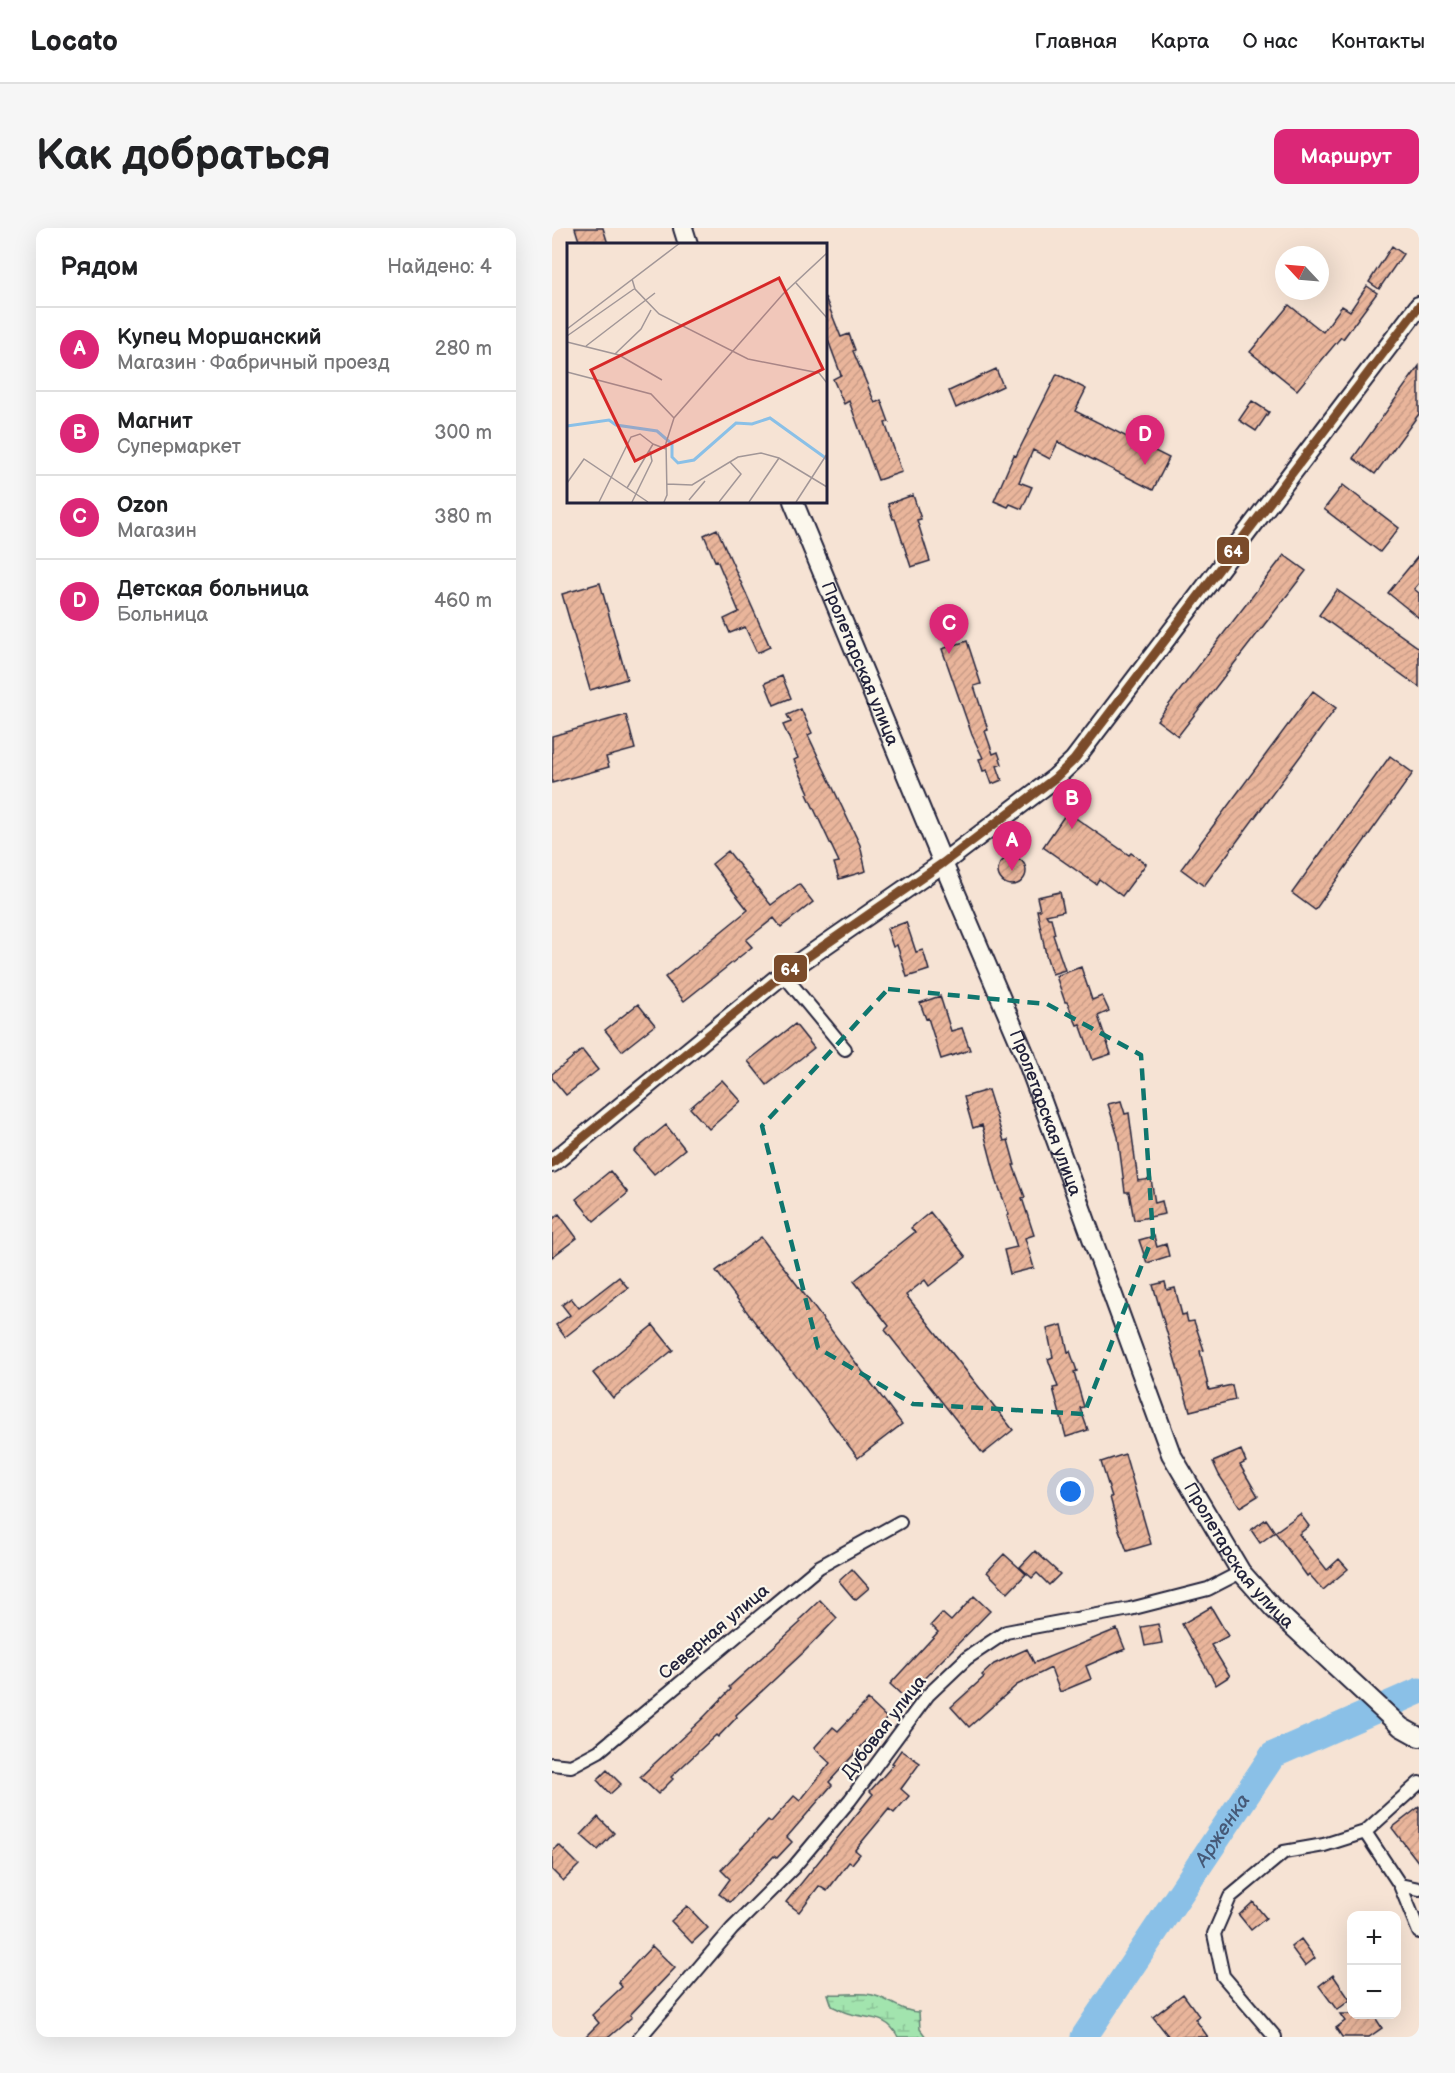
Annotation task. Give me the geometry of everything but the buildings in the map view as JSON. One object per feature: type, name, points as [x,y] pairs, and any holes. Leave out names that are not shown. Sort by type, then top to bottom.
[{"type":"main road","points":[[683,228],[688,243]]},
{"type":"main road","points":[[552,1163],[783,974],[942,863],[1055,778],[1074,760],[1419,306]]},
{"type":"main road","name":"Пролетарская улица","points":[[793,502],[942,863],[1025,1056],[1172,1454],[1241,1572],[1274,1609],[1401,1727],[1419,1737]]},
{"type":"street","points":[[783,974],[845,1049]]},
{"type":"street","name":"Северная улица","points":[[552,1764],[571,1766],[599,1751],[819,1567],[900,1522]]},
{"type":"street","name":"Дубовая улица","points":[[640,2037],[732,1929],[793,1868],[843,1809],[928,1695],[967,1658],[1006,1632],[1130,1609],[1197,1592],[1208,1589],[1241,1572]]},
{"type":"street","points":[[1275,2037],[1223,1976],[1214,1934],[1230,1897],[1284,1852],[1324,1845],[1365,1832],[1419,1783]]},
{"type":"street","points":[[1365,1832],[1400,1885],[1419,1932]]},
{"type":"street","points":[[1400,1885],[1419,1889]]},
{"type":"highlighted area","points":[[888,989],[1047,1004],[1141,1055],[1153,1236],[1084,1414],[913,1404],[818,1348],[762,1126]]},
{"type":"green space","points":[[828,1994],[873,1995],[905,2009],[919,2012],[920,2029],[926,2037],[898,2037],[894,2030],[884,2022],[832,2006]]},
{"type":"waterway","name":"Арженка","points":[[1084,2037],[1273,1755],[1419,1691]]},
{"type":"transit line","name":"64","points":[[552,1163],[783,974],[943,863],[1055,778],[1074,760],[1419,306]]},
{"type":"place","name":"Детская больница","points":[[1145,465]]},
{"type":"place","name":"Ozon","points":[[949,654]]},
{"type":"place","name":"Магнит","points":[[1072,829]]},
{"type":"place","name":"Купец Моршанский","points":[[1012,871]]}]
